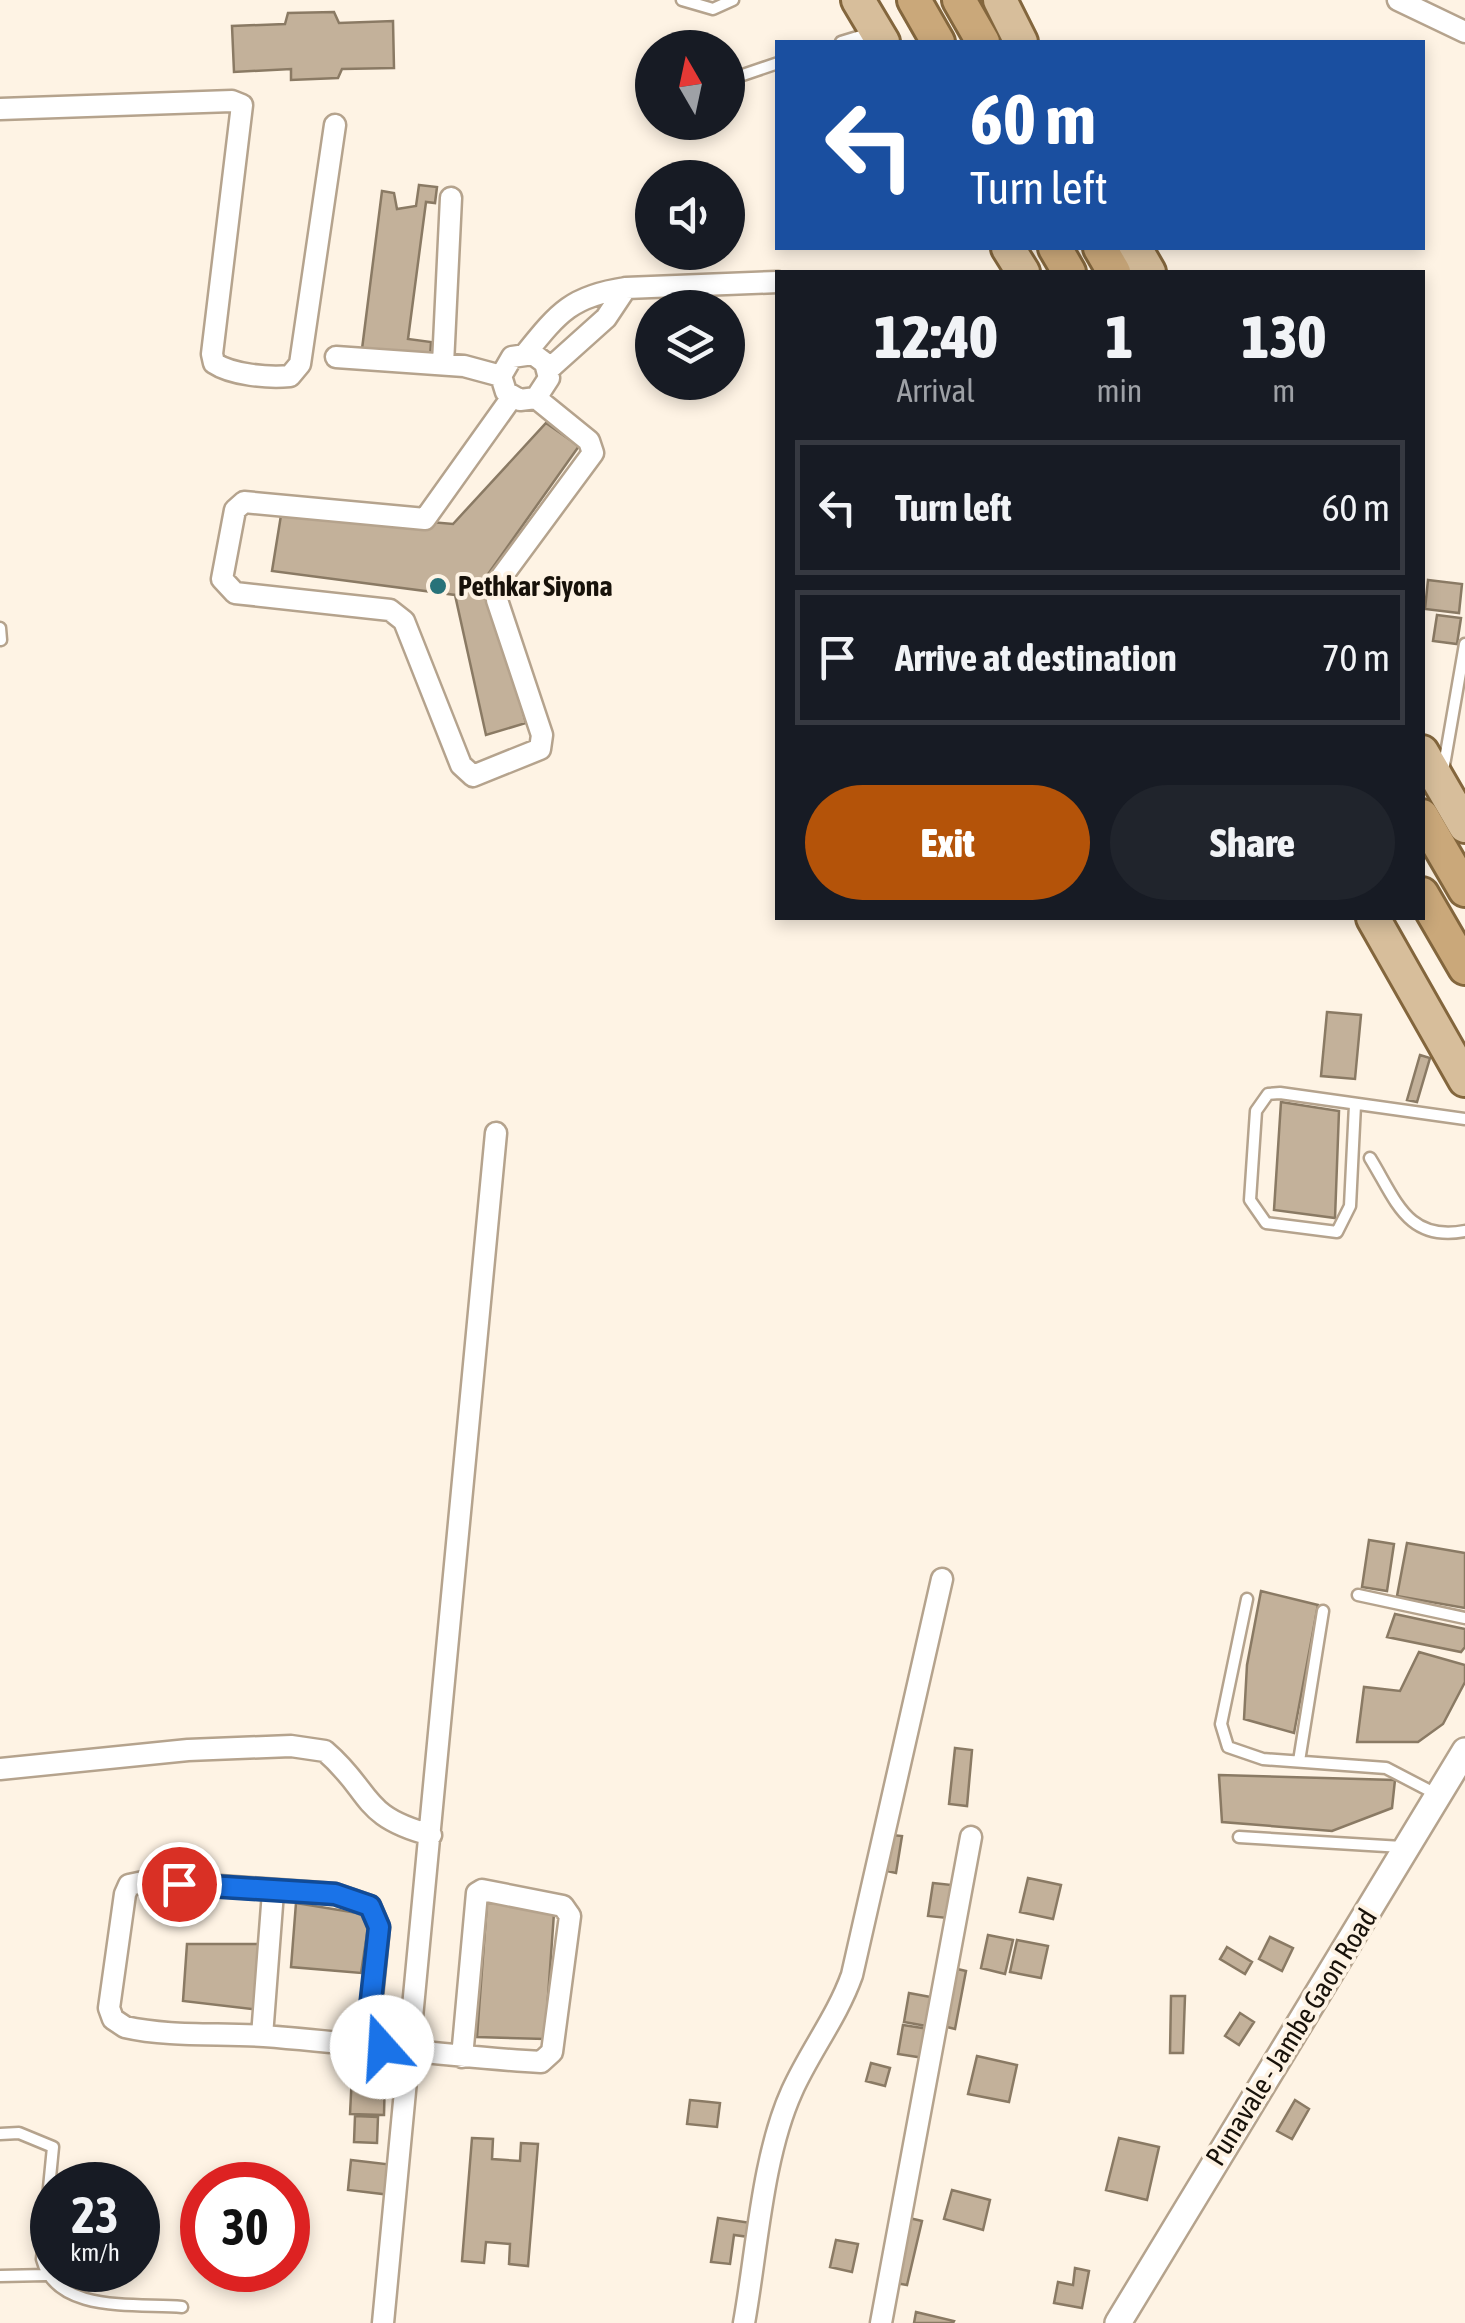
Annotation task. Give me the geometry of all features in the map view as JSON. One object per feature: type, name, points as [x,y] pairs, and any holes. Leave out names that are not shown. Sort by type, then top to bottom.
[{"type":"highway","points":[[914,0],[937,40]]},
{"type":"highway","points":[[959,0],[982,40]]},
{"type":"highway","points":[[1425,821],[1465,890]]},
{"type":"highway","points":[[1425,899],[1465,968]]},
{"type":"main road","points":[[858,0],[879,37]]},
{"type":"main road","points":[[1000,0],[1020,40]]},
{"type":"main road","points":[[1425,757],[1465,826]]},
{"type":"main road","points":[[1374,920],[1465,1080]]},
{"type":"street","points":[[1398,0],[1465,32]]},
{"type":"street","points":[[0,109],[232,101],[242,105],[212,354],[214,363],[225,370],[279,377],[290,376],[300,364],[334,125]]},
{"type":"street","points":[[443,364],[452,198]]},
{"type":"street","points":[[512,397],[501,376],[506,362],[526,353],[551,322],[587,294],[626,288],[775,282]]},
{"type":"street","points":[[548,370],[606,318],[626,288]]},
{"type":"street","points":[[526,353],[540,358],[548,370],[547,386],[536,398]]},
{"type":"street","points":[[336,356],[443,364],[501,376]]},
{"type":"street","points":[[512,397],[536,398],[589,441],[593,453],[498,583],[497,600],[542,736],[540,749],[473,776],[461,765],[404,621],[390,610],[235,594],[222,580],[235,510],[244,502],[426,519],[512,397]]},
{"type":"street","points":[[383,2323],[496,1134]]},
{"type":"street","points":[[744,2323],[777,2136],[792,2090],[843,2002],[852,1976],[942,1579]]},
{"type":"street","points":[[0,1768],[188,1750],[291,1746],[325,1751],[379,1814],[394,1825],[431,1835]]},
{"type":"street","name":"Punavale - Jambe Gaon Road","points":[[1118,2323],[1465,1751]]},
{"type":"street","points":[[881,2323],[971,1837]]},
{"type":"street","points":[[366,2046],[376,1915],[356,1897],[148,1882],[130,1885],[124,1894],[108,2008],[113,2020],[137,2030],[450,2052],[462,2058],[549,2060],[570,1916],[563,1906],[482,1890],[478,1893],[462,2058]]},
{"type":"street","points":[[262,2036],[273,1892]]},
{"type":"lane","points":[[682,0],[712,9],[733,0]]},
{"type":"lane","points":[[745,74],[775,64]]},
{"type":"lane","points":[[0,628],[1,640]]},
{"type":"lane","points":[[1440,784],[1465,644]]},
{"type":"lane","points":[[1355,1105],[1350,1206],[1337,1232],[1266,1223],[1250,1200],[1260,1101],[1280,1093],[1465,1118]]},
{"type":"lane","points":[[1370,1158],[1408,1219],[1426,1232],[1465,1231]]},
{"type":"lane","points":[[1358,1595],[1465,1618]]},
{"type":"lane","points":[[1247,1599],[1222,1737],[1228,1748],[1239,1754],[1386,1768],[1438,1796]]},
{"type":"lane","points":[[1299,1761],[1322,1611]]},
{"type":"lane","points":[[1238,1837],[1407,1847]]},
{"type":"lane","points":[[0,2134],[19,2133],[53,2147],[52,2162]]},
{"type":"lane","points":[[0,2276],[30,2275]]},
{"type":"lane","points":[[66,2292],[182,2306]]},
{"type":"building","points":[[334,12],[339,23],[393,21],[394,68],[342,69],[338,78],[291,80],[291,69],[234,72],[232,26],[285,24],[288,13]]},
{"type":"building","points":[[419,185],[437,187],[435,203],[426,202],[408,339],[431,342],[430,357],[362,349],[382,191],[394,193],[397,209],[416,206]]},
{"type":"building","name":"Pethkar Siyona","points":[[546,423],[579,446],[486,577],[526,723],[486,735],[455,595],[272,571],[282,509],[453,524]]},
{"type":"building","points":[[1428,580],[1462,584],[1459,613],[1425,609]]},
{"type":"building","points":[[1437,615],[1461,618],[1457,644],[1433,641]]},
{"type":"building","points":[[1327,1012],[1361,1015],[1355,1079],[1321,1076]]},
{"type":"building","points":[[1420,1055],[1430,1058],[1417,1102],[1407,1100]]},
{"type":"building","points":[[1281,1102],[1339,1111],[1335,1218],[1274,1210]]},
{"type":"building","points":[[1369,1540],[1394,1544],[1387,1591],[1362,1587]]},
{"type":"building","points":[[1407,1543],[1465,1553],[1465,1608],[1397,1596]]},
{"type":"building","points":[[1261,1591],[1318,1605],[1294,1733],[1244,1719],[1247,1665]]},
{"type":"building","points":[[1395,1614],[1465,1629],[1465,1647],[1461,1652],[1387,1637]]},
{"type":"building","points":[[1419,1652],[1465,1665],[1465,1682],[1443,1724],[1418,1742],[1357,1742],[1364,1687],[1400,1691]]},
{"type":"building","points":[[955,1748],[972,1750],[967,1806],[949,1804]]},
{"type":"building","points":[[1219,1775],[1395,1780],[1392,1808],[1332,1831],[1222,1822]]},
{"type":"building","points":[[892,1835],[902,1836],[896,1873],[887,1871]]},
{"type":"building","points":[[1028,1878],[1061,1885],[1053,1919],[1020,1912]]},
{"type":"building","points":[[933,1883],[952,1885],[947,1918],[928,1916]]},
{"type":"building","points":[[487,1902],[554,1913],[545,2039],[477,2037]]},
{"type":"building","points":[[296,1903],[370,1915],[361,1973],[291,1967]]},
{"type":"building","points":[[988,1935],[1013,1940],[1005,1974],[981,1968]]},
{"type":"building","points":[[1270,1937],[1293,1948],[1282,1971],[1259,1959]]},
{"type":"building","points":[[1017,1940],[1048,1946],[1041,1978],[1010,1972]]},
{"type":"building","points":[[187,1944],[266,1944],[260,2010],[183,2001]]},
{"type":"building","points":[[1227,1947],[1252,1962],[1245,1974],[1220,1959]]},
{"type":"building","points":[[953,1968],[966,1971],[955,2029],[943,2026]]},
{"type":"building","points":[[909,1993],[936,1998],[932,2027],[904,2022]]},
{"type":"building","points":[[1171,1996],[1185,1996],[1183,2053],[1170,2053]]},
{"type":"building","points":[[1240,2013],[1254,2022],[1239,2045],[1225,2036]]},
{"type":"building","points":[[903,2025],[929,2029],[924,2058],[898,2054]]},
{"type":"building","points":[[977,2056],[1017,2065],[1009,2102],[968,2094]]},
{"type":"building","points":[[871,2063],[890,2068],[885,2086],[866,2081]]},
{"type":"building","points":[[352,2074],[385,2075],[384,2115],[350,2114]]},
{"type":"building","points":[[690,2100],[720,2103],[717,2127],[687,2124]]},
{"type":"building","points":[[1295,2100],[1309,2109],[1292,2139],[1277,2131]]},
{"type":"building","points":[[355,2116],[378,2117],[377,2143],[354,2142]]},
{"type":"building","points":[[472,2138],[493,2139],[492,2159],[520,2161],[521,2143],[538,2144],[528,2266],[509,2264],[510,2244],[486,2242],[484,2263],[462,2261]]},
{"type":"building","points":[[1119,2138],[1159,2147],[1147,2200],[1106,2190]]},
{"type":"building","points":[[351,2160],[394,2165],[391,2195],[348,2190]]},
{"type":"building","points":[[952,2190],[990,2200],[983,2230],[944,2219]]},
{"type":"building","points":[[905,2217],[922,2221],[907,2285],[890,2282]]},
{"type":"building","points":[[718,2218],[751,2223],[749,2237],[734,2235],[730,2264],[711,2262]]},
{"type":"building","points":[[836,2240],[858,2244],[852,2272],[830,2267]]},
{"type":"building","points":[[1075,2268],[1089,2271],[1082,2308],[1054,2303],[1058,2282],[1073,2285]]},
{"type":"building","points":[[916,2312],[954,2321],[914,2323]]},
{"type":"place","name":"Pethkar Siyona","points":[[438,586]]},
{"type":"route","points":[[179,1884],[335,1894],[356,1897],[370,1906],[379,1927],[366,2046],[382,2047]]}]
